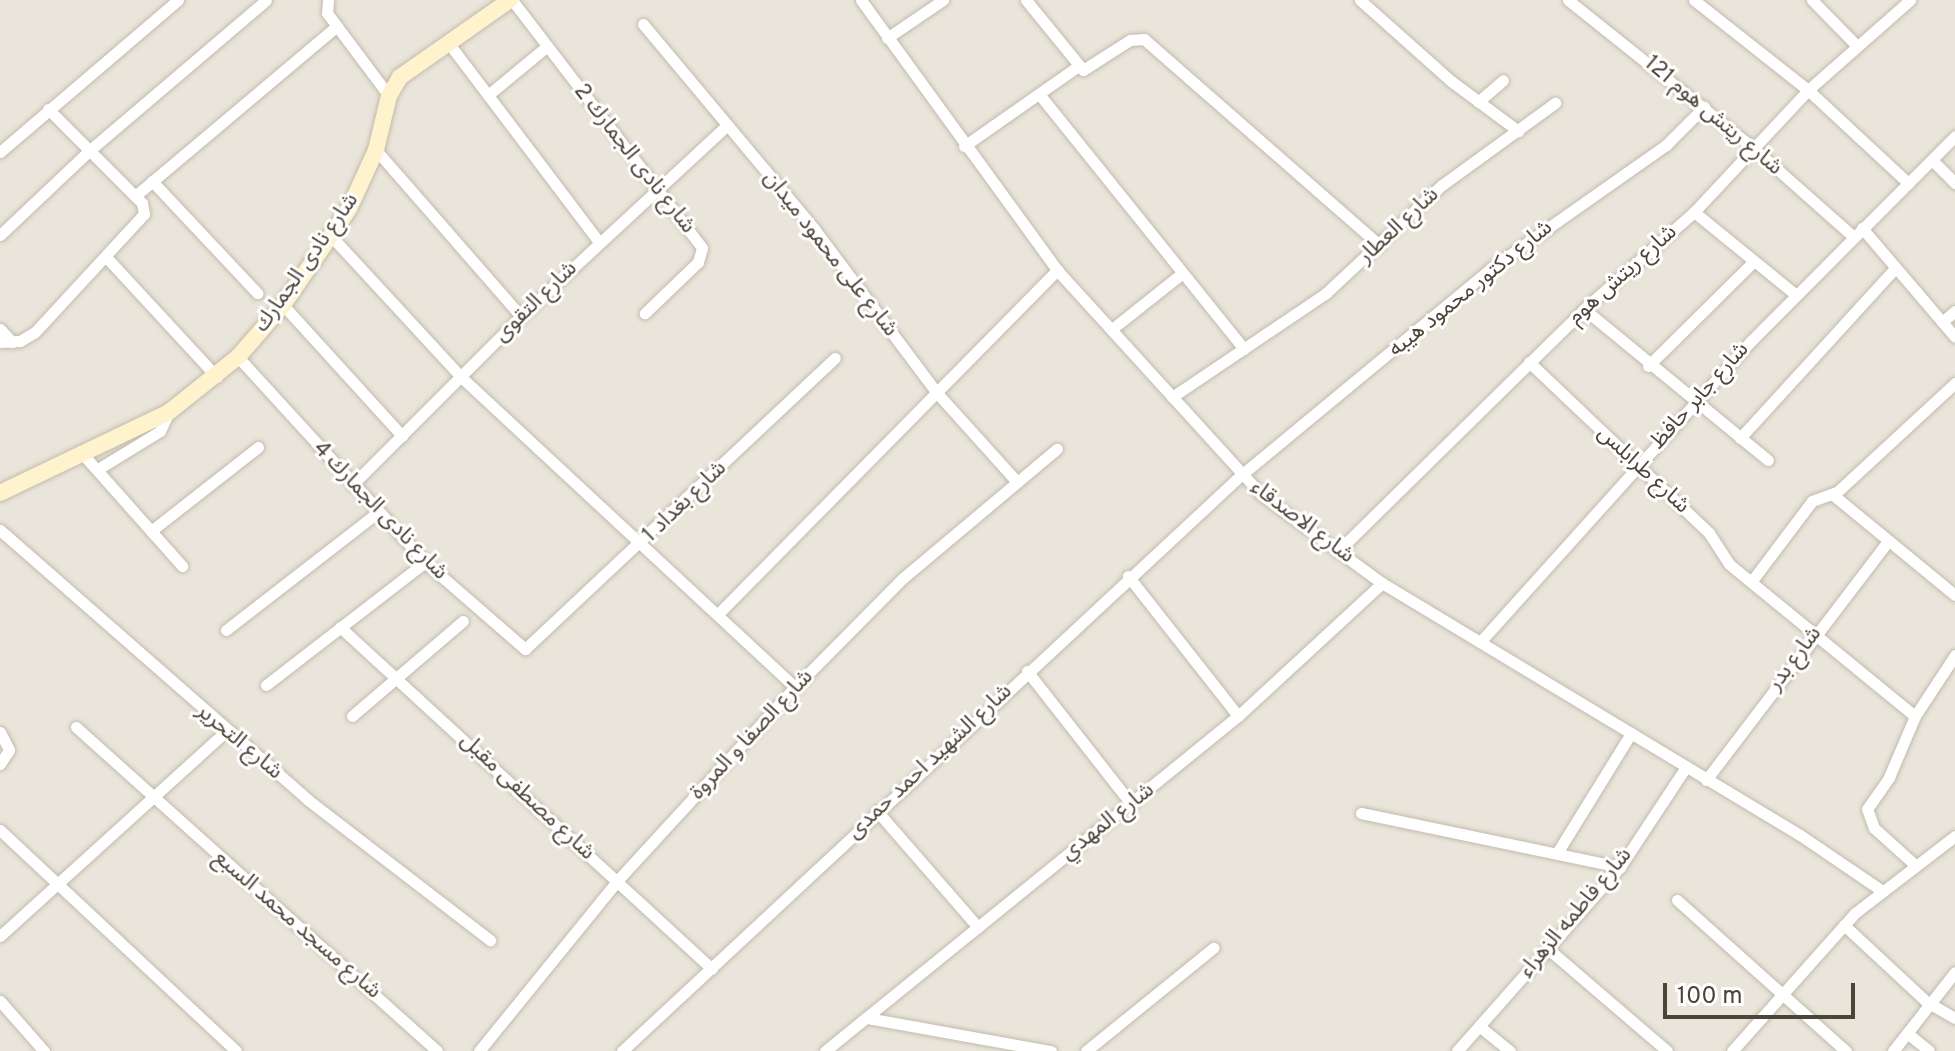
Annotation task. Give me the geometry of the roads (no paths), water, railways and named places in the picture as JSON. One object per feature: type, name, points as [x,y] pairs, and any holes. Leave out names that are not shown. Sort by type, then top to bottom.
[{"type":"street","points":[[0,152],[178,0]]},
{"type":"street","points":[[0,235],[90,150],[266,0]]},
{"type":"street","points":[[328,0],[327,13],[389,96]]},
{"type":"street","name":"شارع نادى الجمارك","points":[[0,493],[80,450],[169,412],[217,377],[238,357],[283,305],[331,236],[376,150],[389,96],[400,77],[447,41],[511,0]]},
{"type":"street","name":"شارع نادى الجمارك 2","points":[[511,0],[699,241],[702,255],[645,313]]},
{"type":"street","name":"شارع الاصدقاء","points":[[861,0],[964,146],[1057,270],[1240,476],[1382,583],[1631,733],[1881,890]]},
{"type":"street","points":[[887,38],[943,0]]},
{"type":"street","points":[[1026,0],[1077,67],[1090,70],[1130,40],[1144,39],[1379,245]]},
{"type":"street","points":[[1360,0],[1380,22],[1518,131]]},
{"type":"street","name":"شارع ريتش هوم 121","points":[[1568,0],[1858,232],[1895,268],[1955,337]]},
{"type":"street","points":[[1694,0],[1808,90],[1908,183]]},
{"type":"street","points":[[1812,0],[1857,46]]},
{"type":"street","name":"شارع ريتش هوم","points":[[1338,551],[1584,309],[1694,212],[1751,146],[1808,90],[1910,0]]},
{"type":"street","name":"شارع على محمود ميدان","points":[[643,24],[815,230],[937,393],[1017,482]]},
{"type":"street","points":[[135,196],[337,26]]},
{"type":"street","points":[[447,41],[599,242]]},
{"type":"street","points":[[488,95],[546,47]]},
{"type":"street","points":[[964,146],[1077,67]]},
{"type":"street","points":[[1478,102],[1503,80]]},
{"type":"street","points":[[1039,94],[1180,275],[1244,349]]},
{"type":"street","name":"شارع العطار","points":[[1172,397],[1326,293],[1442,185],[1555,103]]},
{"type":"street","name":"شارع دكتور محمود هيبه","points":[[1240,476],[1491,268],[1666,145],[1704,107]]},
{"type":"street","points":[[0,329],[6,342],[35,332],[143,219],[142,203],[48,109]]},
{"type":"street","name":"شارع التقوى","points":[[352,485],[521,316],[727,125]]},
{"type":"street","name":"شارع جابر حافظ","points":[[1480,642],[1795,294],[1955,136]]},
{"type":"street","points":[[376,150],[521,316]]},
{"type":"street","points":[[1932,160],[1955,183]]},
{"type":"street","points":[[152,181],[257,293]]},
{"type":"street","points":[[1694,212],[1795,294]]},
{"type":"street","points":[[331,236],[460,376],[719,613],[795,687]]},
{"type":"street","points":[[107,258],[217,377]]},
{"type":"street","points":[[1648,366],[1754,261]]},
{"type":"street","points":[[1740,438],[1895,268]]},
{"type":"street","points":[[719,613],[1057,270]]},
{"type":"street","points":[[1112,329],[1180,275]]},
{"type":"street","points":[[283,305],[402,436]]},
{"type":"street","points":[[1584,309],[1648,366],[1768,460]]},
{"type":"street","points":[[1942,322],[1955,311]]},
{"type":"street","name":"شارع نادى الجمارك 4","points":[[238,357],[425,562],[520,647],[534,646]]},
{"type":"street","name":"شارع بغداد 1","points":[[534,646],[835,358]]},
{"type":"street","name":"شارع طرابلس","points":[[1529,362],[1709,533],[1729,564],[1915,716]]},
{"type":"street","points":[[1751,582],[1812,501],[1832,494],[1955,383]]},
{"type":"street","points":[[98,469],[160,431],[169,412]]},
{"type":"street","points":[[151,531],[258,447]]},
{"type":"street","name":"شارع الصفا و المروة","points":[[479,1051],[617,881],[795,687],[903,578],[1057,449]]},
{"type":"street","points":[[80,450],[182,566]]},
{"type":"street","name":"شارع الشهيد احمد حمدى","points":[[622,1051],[1128,576],[1240,476]]},
{"type":"street","points":[[1832,494],[1955,595]]},
{"type":"street","points":[[226,630],[378,512]]},
{"type":"street","name":"شارع التحرير","points":[[0,530],[226,731],[490,940]]},
{"type":"street","name":"شارع بدر","points":[[1706,780],[1814,633],[1888,541]]},
{"type":"street","points":[[266,685],[425,562]]},
{"type":"street","points":[[1128,576],[1238,716]]},
{"type":"street","name":"شارع المهدي","points":[[825,1051],[1238,716],[1382,583]]},
{"type":"street","points":[[352,716],[463,621]]},
{"type":"street","name":"شارع مصطفى مقبل","points":[[340,627],[712,969]]},
{"type":"street","points":[[1914,864],[1867,815],[1915,716],[1955,655]]},
{"type":"street","points":[[1027,671],[1132,805]]},
{"type":"street","name":"شارع مسجد محمد السبع","points":[[76,727],[437,1051]]},
{"type":"street","points":[[0,936],[155,801],[226,731]]},
{"type":"street","points":[[0,732],[9,750],[0,764]]},
{"type":"street","points":[[1557,853],[1631,733]]},
{"type":"street","name":"شارع فاطمه الزهراء","points":[[1457,1051],[1620,867],[1686,767]]},
{"type":"street","points":[[877,811],[978,927]]},
{"type":"street","points":[[1361,813],[1620,867]]},
{"type":"street","points":[[0,830],[62,882],[236,1051]]},
{"type":"street","points":[[1732,1051],[1844,925],[1881,890],[1955,836]]},
{"type":"street","points":[[1677,900],[1846,1051]]},
{"type":"street","points":[[1844,925],[1927,1002],[1955,1018]]},
{"type":"street","points":[[1086,1051],[1213,948]]},
{"type":"street","points":[[1547,948],[1667,1051]]},
{"type":"street","points":[[1893,1051],[1927,1002],[1955,972]]},
{"type":"street","points":[[0,1001],[44,1051]]},
{"type":"street","points":[[867,1018],[1051,1051]]},
{"type":"street","points":[[1479,1026],[1510,1051]]},
{"type":"street","points":[[1907,1033],[1929,1051]]}]
